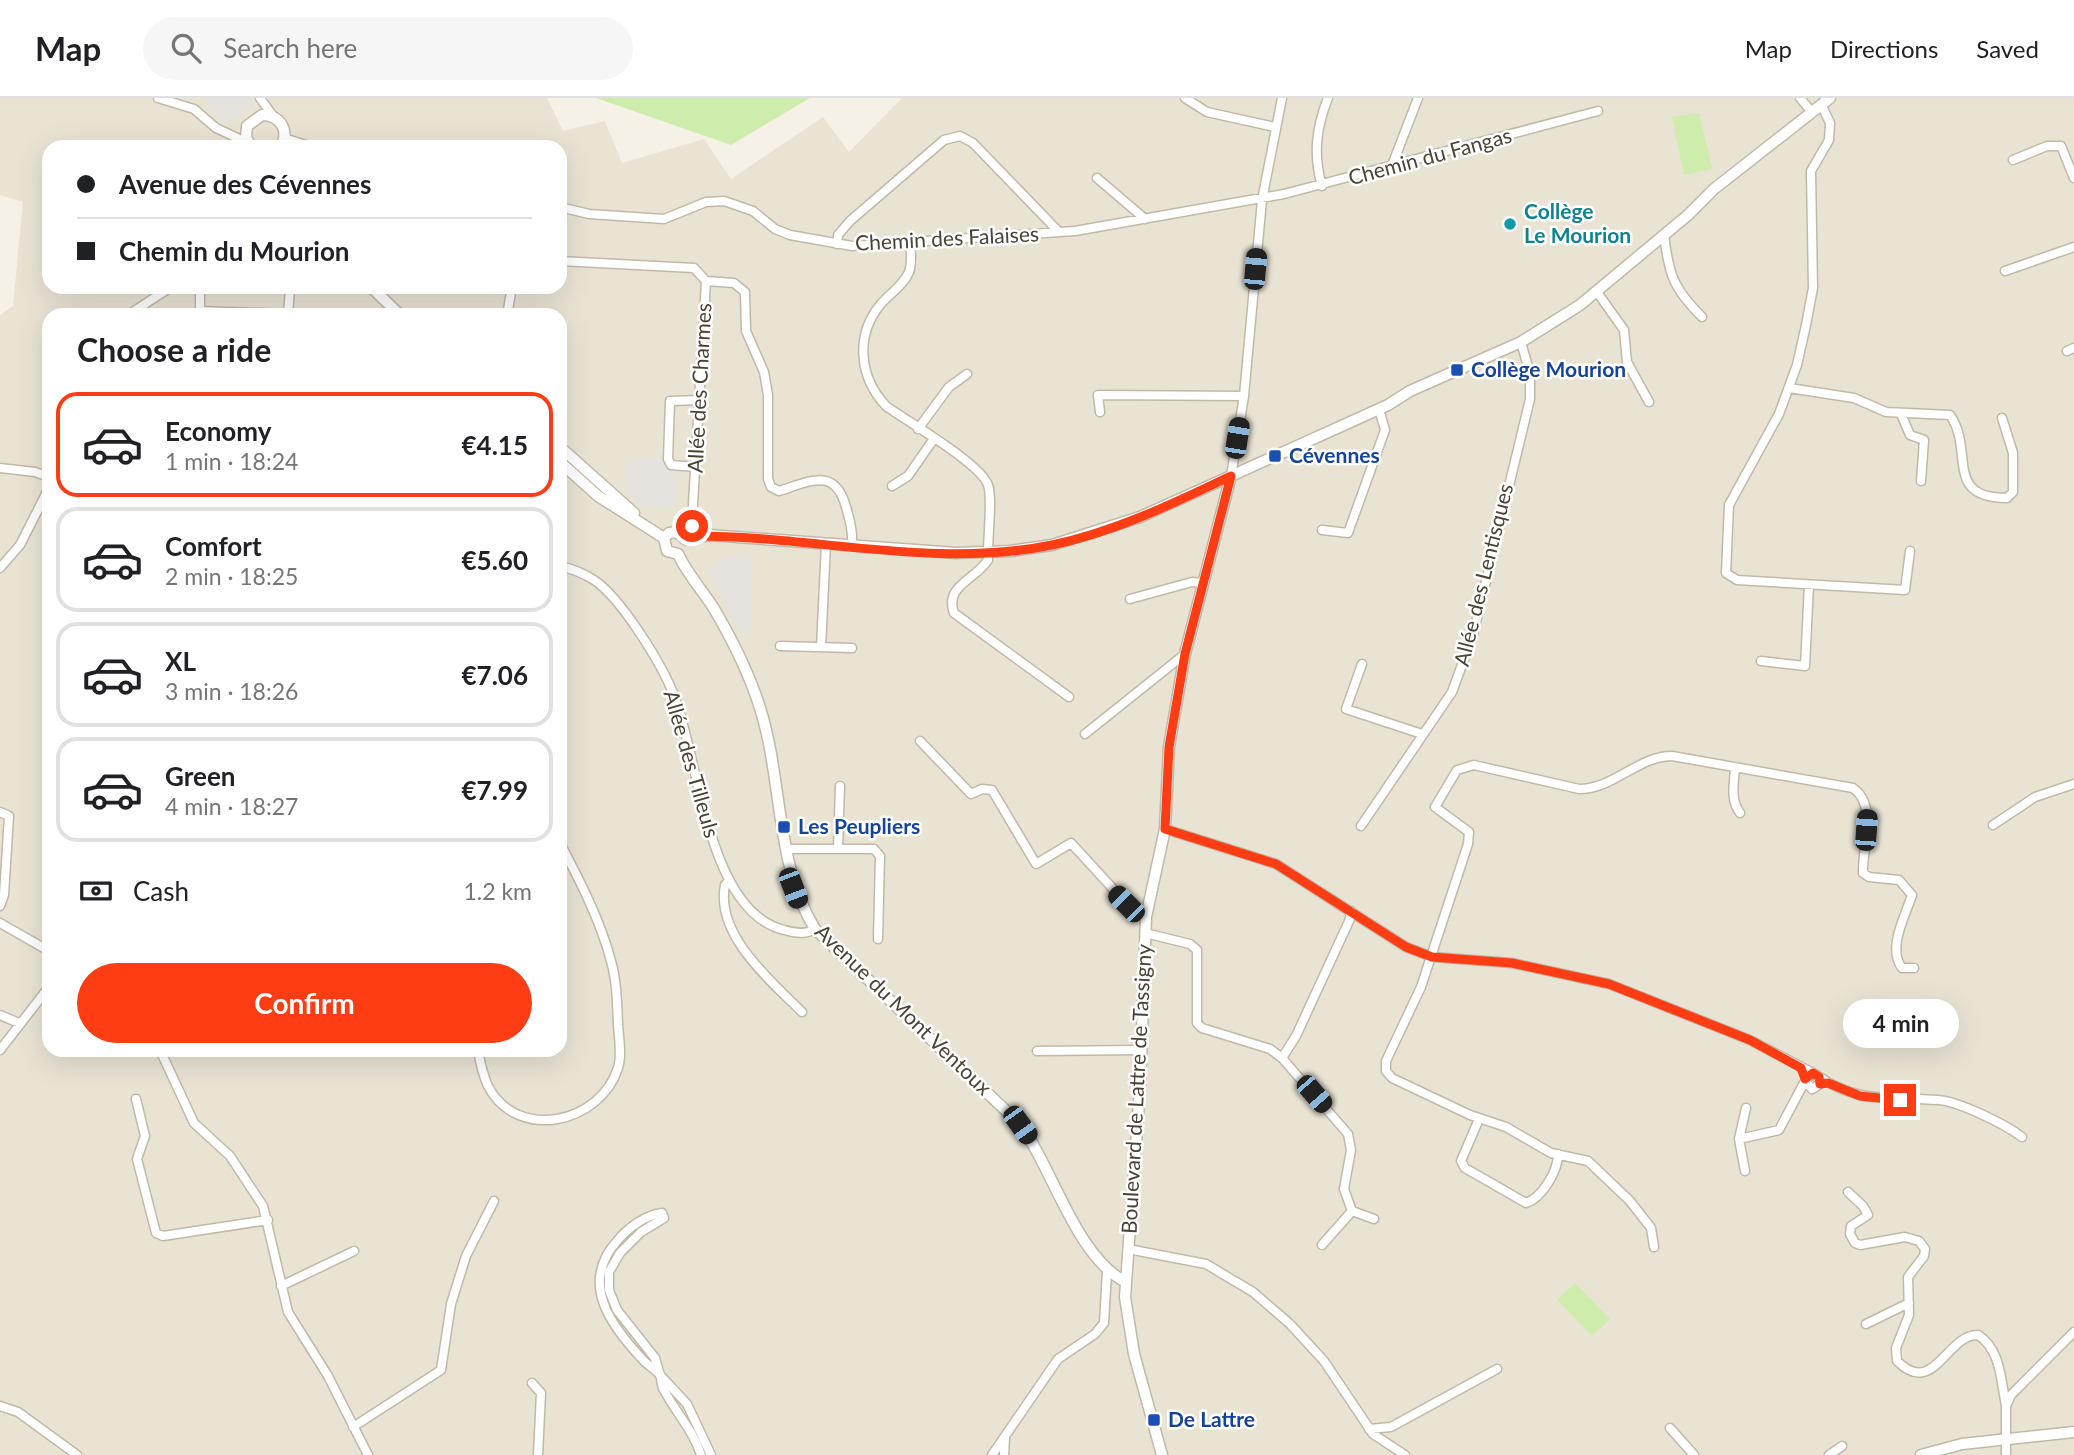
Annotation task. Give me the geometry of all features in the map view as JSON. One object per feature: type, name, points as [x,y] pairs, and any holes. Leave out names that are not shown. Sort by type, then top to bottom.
[{"type":"street","points":[[158,98],[194,108],[216,128],[241,140]]},
{"type":"street","points":[[1185,98],[1207,112],[1275,127]]},
{"type":"street","points":[[1231,476],[1244,396],[1262,200],[1282,98]]},
{"type":"street","points":[[1322,186],[1316,154],[1318,130],[1328,98]]},
{"type":"street","points":[[1391,168],[1418,98]]},
{"type":"street","points":[[1800,98],[1811,111]]},
{"type":"street","points":[[261,99],[267,115],[284,127],[283,140]]},
{"type":"street","points":[[685,539],[696,536],[988,552],[1032,548],[1082,538],[1140,517],[1521,342],[1597,292],[1714,189],[1826,101],[1830,124],[1829,140],[1811,171],[1813,288],[1797,365],[1766,441],[1729,505],[1726,573],[1737,580],[1905,590],[1910,551]]},
{"type":"street","name":"Chemin du Fangas","points":[[1262,200],[1598,111]]},
{"type":"street","points":[[248,140],[246,131],[250,122],[267,115]]},
{"type":"street","points":[[234,136],[246,131]]},
{"type":"street","points":[[837,244],[838,235],[850,221],[944,140],[960,136],[973,143],[1059,232]]},
{"type":"street","points":[[2013,160],[2047,146],[2061,146],[2074,178]]},
{"type":"street","points":[[1097,178],[1146,219]]},
{"type":"street","name":"Chemin des Falaises","points":[[567,209],[589,214],[664,219],[706,202],[724,201],[753,211],[775,229],[790,236],[837,244],[911,244],[1113,226],[1262,200]]},
{"type":"street","points":[[1664,235],[1669,274],[1679,295],[1702,317]]},
{"type":"street","points":[[911,244],[909,271],[872,316],[865,333],[863,350],[866,374],[877,396],[918,429],[980,472],[988,483],[991,500],[987,524],[987,564],[953,592],[950,603],[954,613],[1069,697]]},
{"type":"street","points":[[2005,271],[2074,247]]},
{"type":"street","points":[[567,261],[694,268],[706,281],[734,283],[745,292],[747,331],[764,372],[768,395],[768,479],[771,487],[779,491],[807,482],[831,481],[841,488],[853,530],[852,546]]},
{"type":"street","name":"Allée des Charmes","points":[[696,536],[692,526],[706,281]]},
{"type":"street","points":[[1597,292],[1624,330],[1627,362],[1649,402]]},
{"type":"street","points":[[139,308],[160,294]]},
{"type":"street","points":[[378,294],[393,308]]},
{"type":"street","name":"Allée des Lentisques","points":[[1361,826],[1452,692],[1478,618],[1531,394],[1530,374],[1521,342]]},
{"type":"street","points":[[918,429],[949,387],[967,374]]},
{"type":"street","points":[[1789,388],[1854,398],[1886,412],[1950,415],[1959,434],[1967,484],[1974,491],[1996,498],[2007,498],[2013,492],[2013,453],[2002,418]]},
{"type":"street","points":[[1100,412],[1098,395],[1244,396]]},
{"type":"street","points":[[696,467],[671,465],[668,458],[670,401],[700,400]]},
{"type":"street","points":[[1322,530],[1348,533],[1385,430],[1379,409]]},
{"type":"street","points":[[1901,414],[1910,435],[1924,440],[1921,481]]},
{"type":"street","points":[[892,486],[908,476],[933,440]]},
{"type":"street","points":[[567,453],[646,526]]},
{"type":"street","points":[[0,468],[42,476]]},
{"type":"street","points":[[567,468],[598,496],[664,538],[667,551],[678,554],[685,546],[685,539],[677,532],[669,533],[664,538]]},
{"type":"street","name":"Boulevard de Lattre de Tassigny","points":[[1162,1455],[1130,1332],[1126,1282],[1142,1050],[1146,917],[1165,829],[1169,747],[1185,654],[1231,476]]},
{"type":"street","points":[[0,568],[20,545],[42,502]]},
{"type":"street","points":[[821,647],[826,544]]},
{"type":"street","name":"Avenue du Mont Ventoux","points":[[678,554],[734,643],[749,678],[769,742],[793,888],[815,929],[1020,1125],[1038,1151],[1084,1241],[1107,1271],[1126,1282]]},
{"type":"street","name":"Allée des Tilleuls","points":[[567,568],[580,571],[597,582],[627,617],[659,664],[684,727],[710,830],[729,881],[750,909],[769,924],[801,933],[815,929]]},
{"type":"street","points":[[1130,599],[1192,582],[1202,583]]},
{"type":"street","points":[[1761,661],[1805,666],[1809,585]]},
{"type":"street","points":[[780,646],[852,648]]},
{"type":"street","points":[[1085,734],[1185,654]]},
{"type":"street","points":[[1362,664],[1346,709],[1422,734]]},
{"type":"street","points":[[920,741],[971,794],[982,789],[992,790],[1037,864],[1071,843],[1137,915],[1146,917]]},
{"type":"street","points":[[1654,1247],[1651,1228],[1630,1201],[1588,1161],[1558,1154],[1506,1128],[1479,1119],[1392,1078],[1386,1071],[1386,1061],[1432,957],[1468,844],[1469,832],[1436,807],[1439,796],[1461,767],[1474,765],[1579,789],[1594,789],[1664,756],[1849,786],[1861,795],[1867,810],[1863,873],[1869,877],[1899,880],[1912,895],[1895,945],[1896,961],[1902,968],[1914,968]]},
{"type":"street","points":[[1735,768],[1733,795],[1740,813]]},
{"type":"street","points":[[1993,825],[2035,797],[2074,784]]},
{"type":"street","points":[[838,849],[839,786]]},
{"type":"street","points":[[0,813],[9,816],[4,895],[0,906]]},
{"type":"street","points":[[1165,829],[1276,864],[1406,947],[1432,957],[1512,963],[1609,984],[1750,1040],[1801,1068],[1812,1081],[1860,1096],[1886,1100],[1947,1101],[1997,1120],[2022,1137]]},
{"type":"street","points":[[787,849],[874,849],[880,856],[878,939]]},
{"type":"street","points":[[480,1057],[489,1088],[501,1101],[532,1119],[568,1118],[605,1094],[614,1079],[619,1065],[620,1048],[611,958],[567,859]]},
{"type":"street","name":"Allée des Tilleuls","points":[[729,881],[725,885],[724,900],[738,938],[766,976],[802,1012]]},
{"type":"street","points":[[1282,1058],[1296,1036],[1350,919],[1351,911]]},
{"type":"street","points":[[0,923],[42,947]]},
{"type":"street","points":[[1145,933],[1190,944],[1197,950],[1197,1023],[1202,1028],[1270,1049],[1282,1058],[1348,1134],[1351,1150],[1344,1189],[1352,1211]]},
{"type":"street","points":[[0,1050],[42,995]]},
{"type":"street","points":[[0,1015],[19,1023]]},
{"type":"street","points":[[1037,1051],[1142,1050]]},
{"type":"street","points":[[163,1057],[194,1123],[230,1156],[249,1181],[268,1220],[288,1312],[328,1377],[368,1455]]},
{"type":"street","points":[[1739,1139],[1783,1126],[1812,1081]]},
{"type":"street","points":[[136,1099],[145,1136],[136,1159],[156,1233],[163,1236],[268,1220]]},
{"type":"street","points":[[1745,1171],[1739,1139],[1746,1108]]},
{"type":"street","points":[[1479,1119],[1461,1161],[1465,1168],[1526,1203],[1534,1200],[1556,1169],[1558,1154]]},
{"type":"street","points":[[1848,1192],[1863,1206],[1868,1215],[1851,1226],[1850,1234],[1855,1243],[1860,1245],[1906,1237],[1923,1243],[1924,1256],[1908,1277],[1907,1324],[1896,1348],[1900,1365],[1923,1373],[1937,1366],[1962,1338],[1978,1335],[1988,1341],[1995,1353],[2006,1406],[2006,1455]]},
{"type":"street","points":[[353,1427],[441,1370],[452,1304],[466,1256],[494,1201]]},
{"type":"street","points":[[1352,1211],[1374,1219]]},
{"type":"street","points":[[1322,1245],[1352,1211]]},
{"type":"street","points":[[701,1455],[689,1428],[662,1388],[660,1375],[655,1358],[617,1310],[608,1282],[611,1266],[620,1253],[641,1232],[664,1218],[662,1213],[646,1218],[616,1242],[601,1264],[599,1284],[604,1307],[614,1323],[644,1361],[660,1375],[687,1404],[711,1455]]},
{"type":"street","points":[[1128,1249],[1206,1264],[1253,1292],[1290,1324],[1324,1361],[1379,1440],[1405,1455]]},
{"type":"street","points":[[281,1286],[354,1251]]},
{"type":"street","points":[[992,1455],[1058,1359],[1095,1334],[1104,1323],[1107,1271]]},
{"type":"street","points":[[1866,1324],[1909,1303]]},
{"type":"street","points":[[2006,1406],[2021,1382],[2074,1332]]},
{"type":"street","points":[[1369,1429],[1391,1427],[1497,1369]]},
{"type":"street","points":[[532,1383],[541,1393],[537,1430],[538,1452],[547,1455]]},
{"type":"street","points":[[0,1406],[18,1412],[77,1455]]},
{"type":"street","points":[[1670,1428],[1694,1455]]},
{"type":"street","points":[[1921,1455],[1949,1446],[2074,1432]]},
{"type":"street","points":[[1004,1455],[1005,1438]]},
{"type":"street","points":[[1829,1455],[1842,1446]]},
{"type":"shaded area","points":[[0,98],[547,98],[563,131],[605,121],[622,163],[704,139],[731,179],[823,117],[849,152],[902,98],[2074,98],[2074,1455],[0,1455],[0,315],[13,306],[23,202],[0,195]]},
{"type":"shaded area","points":[[204,98],[252,98],[256,106],[223,125]]},
{"type":"shaded area","points":[[629,458],[661,460],[677,473],[675,507],[636,505],[637,495],[627,494]]},
{"type":"shaded area","points":[[733,554],[753,554],[750,633],[743,633],[707,569]]},
{"type":"green space","points":[[596,98],[810,98],[731,145]]},
{"type":"green space","points":[[1699,113],[1712,169],[1684,175],[1672,117]]},
{"type":"green space","points":[[1575,1283],[1610,1319],[1592,1336],[1557,1300]]},
{"type":"place","name":"Collège Le Mourion","points":[[1510,224]]},
{"type":"place","name":"Collège Mourion","points":[[1457,370]]},
{"type":"place","name":"Cévennes","points":[[1275,456]]},
{"type":"place","name":"Les Peupliers","points":[[784,827]]},
{"type":"place","name":"De Lattre","points":[[1154,1420]]},
{"type":"route","points":[[692,526],[696,536],[956,553],[1010,551],[1052,545],[1110,529],[1231,476],[1185,654],[1169,747],[1165,829],[1276,864],[1406,947],[1432,957],[1512,963],[1609,984],[1750,1040],[1804,1070],[1805,1079],[1813,1073],[1819,1077],[1820,1084],[1828,1083],[1860,1096],[1900,1100]]}]
